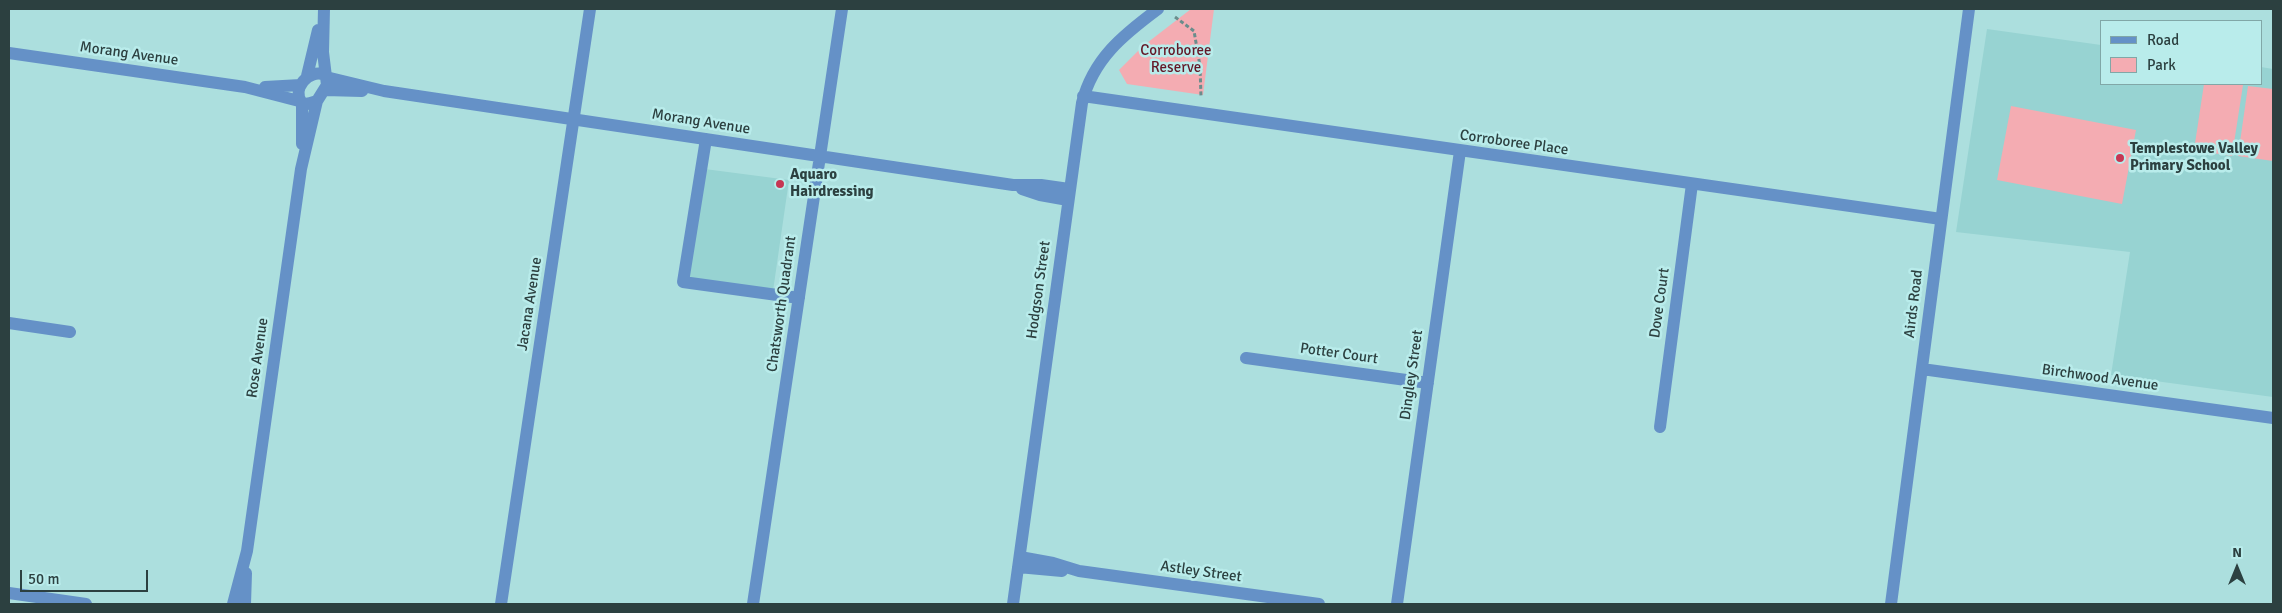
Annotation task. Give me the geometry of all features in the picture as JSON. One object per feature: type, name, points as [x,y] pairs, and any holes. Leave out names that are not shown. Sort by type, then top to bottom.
[{"type":"street","points":[[300,102],[307,104],[317,101],[325,90],[324,9]]},
{"type":"street","points":[[304,80],[324,9]]},
{"type":"street","name":"Jacana Avenue","points":[[501,604],[590,9]]},
{"type":"street","name":"Chatsworth Quadrant","points":[[753,604],[842,9]]},
{"type":"street","name":"Hodgson Street","points":[[1013,604],[1083,96],[1093,73],[1104,56],[1126,33],[1158,9]]},
{"type":"street","name":"Airds Road","points":[[1891,604],[1969,9]]},
{"type":"street","name":"Morang Avenue","points":[[9,53],[245,87],[300,102]]},
{"type":"street","name":"Morang Avenue","points":[[245,87],[285,87],[304,80],[316,72],[384,91],[1013,185],[1040,195],[1069,195]]},
{"type":"street","name":"Rose Avenue","points":[[301,169],[300,102],[304,80]]},
{"type":"street","name":"Morang Avenue","points":[[325,90],[384,91]]},
{"type":"street","name":"Corroboree Place","points":[[1083,96],[1941,219]]},
{"type":"street","name":"Rose Avenue","points":[[233,604],[247,551],[301,169],[317,101]]},
{"type":"street","points":[[706,140],[684,282],[799,298]]},
{"type":"street","name":"Dingley Street","points":[[1397,604],[1460,151]]},
{"type":"street","name":"Dove Court","points":[[1660,426],[1692,184]]},
{"type":"street","points":[[9,323],[70,332]]},
{"type":"street","name":"Potter Court","points":[[1246,358],[1428,383]]},
{"type":"street","name":"Birchwood Avenue","points":[[1922,369],[2273,418]]},
{"type":"street","name":"Rose Avenue","points":[[246,604],[247,551]]},
{"type":"street","name":"Astley Street","points":[[1019,562],[1052,572],[1079,571],[1266,601],[1319,604]]},
{"type":"street","points":[[9,593],[86,604]]},
{"type":"path","points":[[1175,17],[1194,31],[1200,66],[1201,97]]},
{"type":"shaded area","name":"Templestowe Valley Primary School","points":[[1987,29],[2100,45],[2100,85],[2262,85],[2262,67],[2273,69],[2273,397],[2111,375],[2130,252],[1956,232]]},
{"type":"shaded area","points":[[697,168],[789,180],[772,298],[680,285]]},
{"type":"green space","name":"Corroboree Reserve","points":[[1191,9],[1214,9],[1203,95],[1127,84],[1119,70],[1143,46]]},
{"type":"green space","points":[[2204,85],[2243,85],[2232,156],[2194,150]]},
{"type":"green space","points":[[2248,86],[2273,89],[2273,161],[2238,156]]},
{"type":"green space","points":[[2011,106],[2136,130],[2122,204],[1997,180]]},
{"type":"place","name":"Templestowe Valley Primary School","points":[[2120,158]]},
{"type":"place","name":"Aquaro Hairdressing","points":[[780,184]]}]
